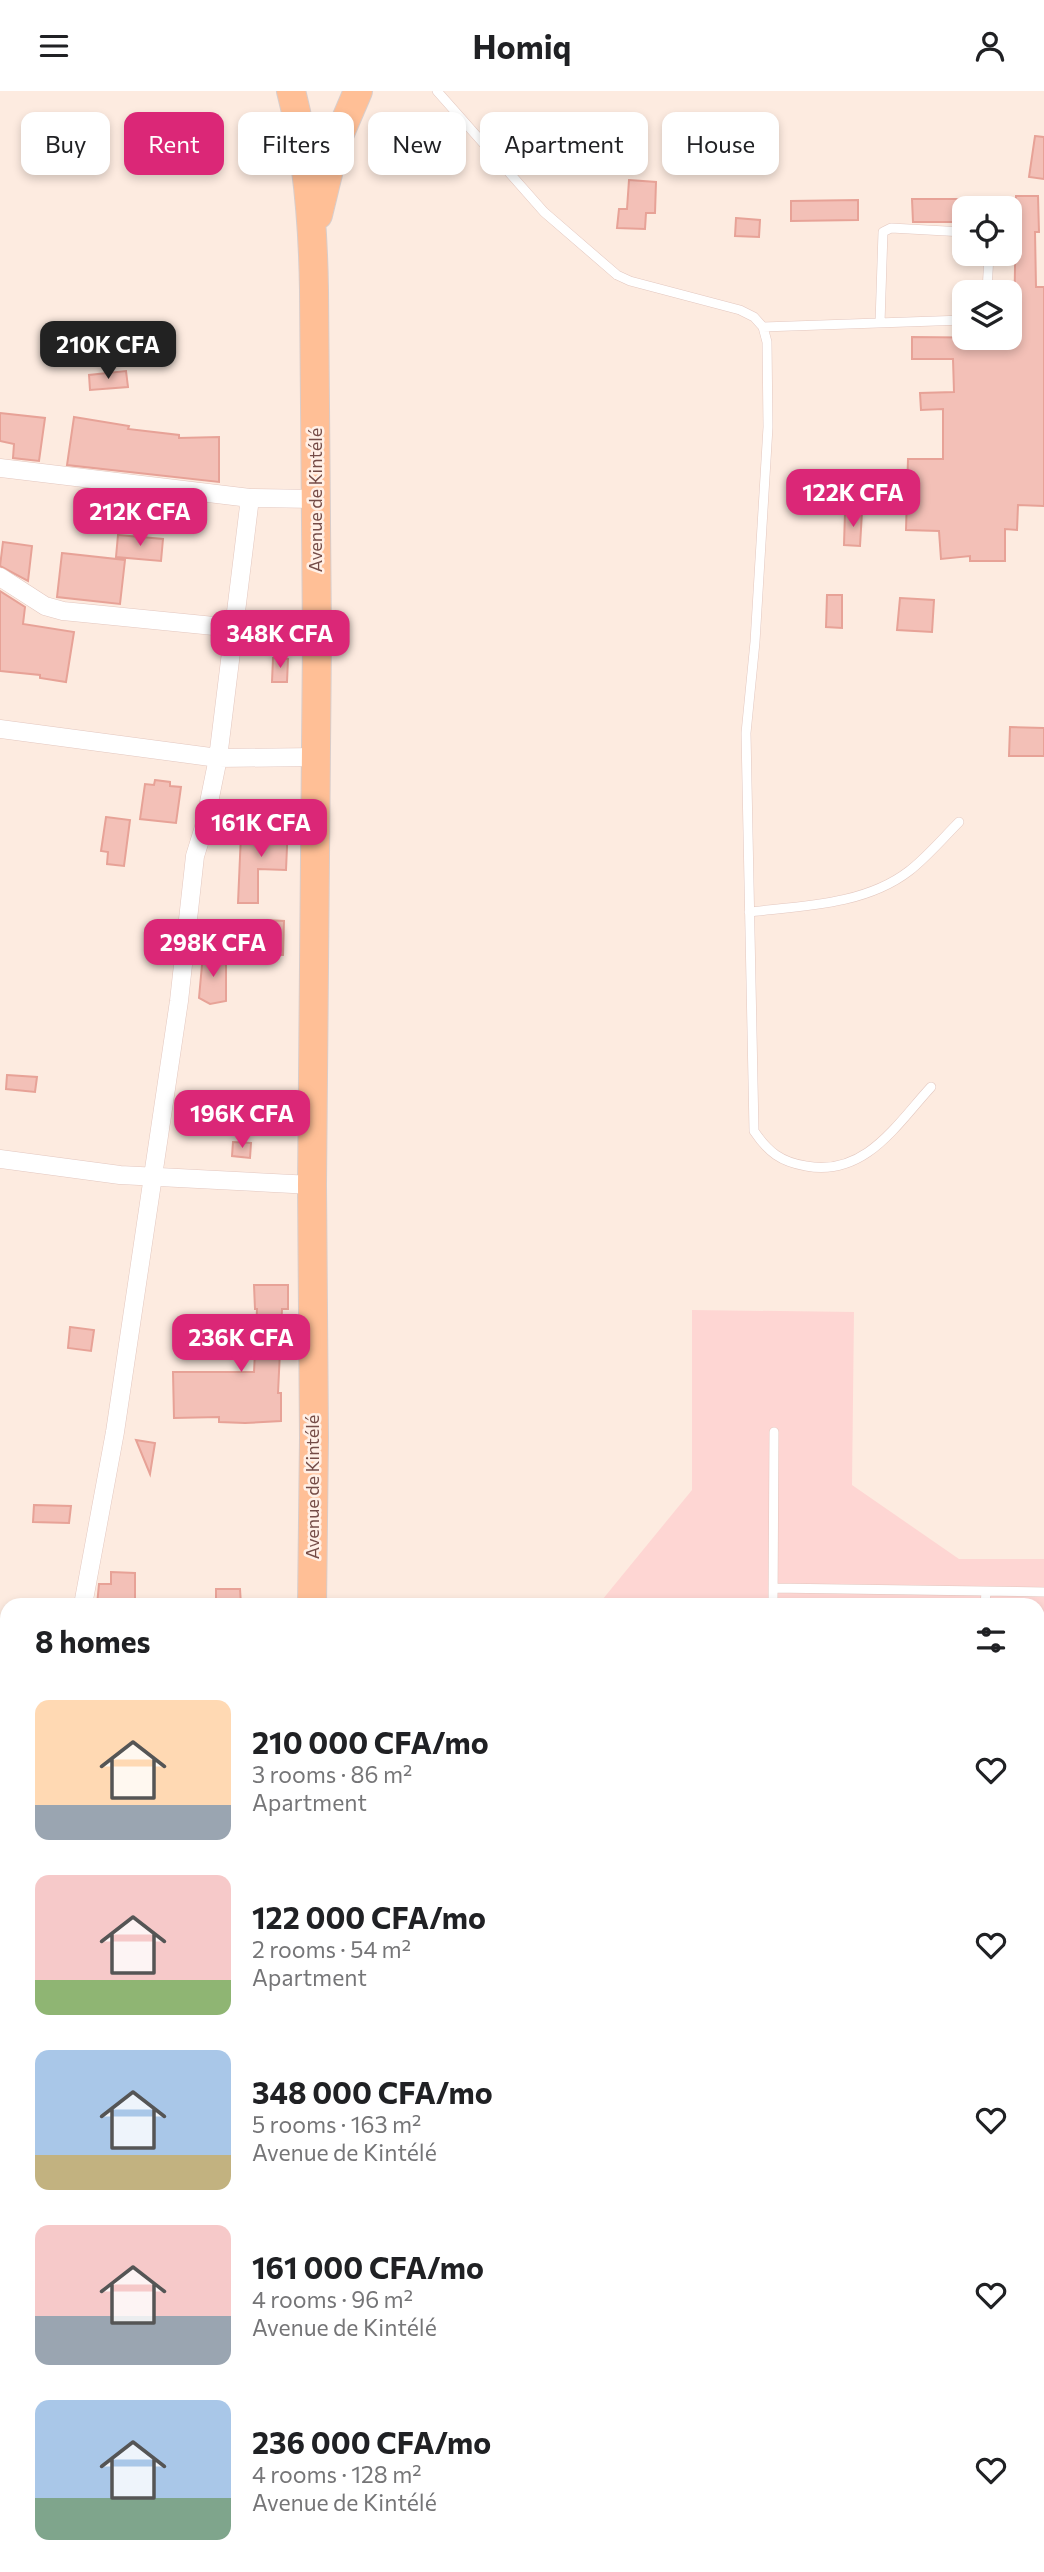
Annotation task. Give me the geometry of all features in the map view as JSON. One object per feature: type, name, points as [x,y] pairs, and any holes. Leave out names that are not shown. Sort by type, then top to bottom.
[{"type":"main road","name":"Avenue de Kintélé","points":[[291,91],[306,156],[314,235],[317,757],[312,1185],[312,1598]]},
{"type":"main road","name":"Avenue de Kintélé","points":[[314,235],[335,145],[358,91]]},
{"type":"street","points":[[0,468],[250,498],[316,499]]},
{"type":"street","points":[[84,1598],[115,1432],[178,1001],[195,856],[204,827],[218,758],[250,498]]},
{"type":"street","points":[[0,577],[45,606],[63,611],[234,628]]},
{"type":"street","points":[[0,729],[218,758],[317,757]]},
{"type":"street","points":[[0,1159],[120,1175],[312,1185]]},
{"type":"lane","points":[[437,91],[544,212],[617,275],[630,281],[740,310],[754,317],[763,327],[767,342],[768,427],[755,642],[746,733],[754,1131],[767,1150],[792,1164],[816,1168],[840,1167],[860,1159],[879,1144],[930,1087]]},
{"type":"lane","points":[[880,323],[883,232],[891,228],[952,231]]},
{"type":"lane","points":[[763,327],[952,320]]},
{"type":"lane","points":[[750,912],[831,902],[892,883],[910,870],[959,822]]},
{"type":"lane","points":[[773,1598],[774,1432]]},
{"type":"lane","points":[[773,1588],[1044,1592]]},
{"type":"lane","points":[[986,1592],[986,1598]]},
{"type":"shaded area","points":[[692,1310],[854,1312],[852,1485],[959,1559],[1044,1559],[1044,1598],[604,1598],[692,1490]]},
{"type":"building","points":[[1035,136],[1044,137],[1044,179],[1029,177]]},
{"type":"building","points":[[629,180],[656,182],[655,213],[646,213],[645,229],[617,228],[619,209],[627,209]]},
{"type":"building","points":[[1022,196],[1038,196],[1039,232],[1035,232],[1036,287],[1044,287],[1044,506],[1018,505],[1017,530],[1005,529],[1005,561],[970,561],[970,556],[941,559],[939,531],[906,530],[908,459],[943,459],[943,409],[921,410],[920,393],[954,392],[953,359],[912,359],[912,337],[952,337],[952,350],[1022,350],[1022,280],[1015,280],[1015,266],[1022,266]]},
{"type":"building","points":[[912,199],[952,199],[952,222],[913,222]]},
{"type":"building","points":[[858,200],[858,220],[791,221],[791,201]]},
{"type":"building","points":[[736,218],[760,220],[759,237],[735,236]]},
{"type":"building","points":[[126,371],[128,387],[90,390],[89,375]]},
{"type":"building","points":[[0,413],[45,418],[39,461],[13,458],[14,444],[0,441]]},
{"type":"building","points":[[74,417],[129,426],[128,429],[179,435],[179,438],[219,437],[219,482],[67,465]]},
{"type":"building","points":[[845,512],[862,512],[860,546],[844,545]]},
{"type":"building","points":[[118,535],[163,539],[161,561],[116,557]]},
{"type":"building","points":[[3,542],[32,546],[28,581],[0,566]]},
{"type":"building","points":[[62,553],[125,560],[120,604],[57,597]]},
{"type":"building","points":[[0,591],[25,607],[23,624],[74,632],[66,682],[40,678],[40,675],[0,671]]},
{"type":"building","points":[[827,595],[842,595],[842,628],[826,627]]},
{"type":"building","points":[[900,598],[934,600],[932,632],[897,630]]},
{"type":"building","points":[[273,658],[288,659],[287,682],[272,682]]},
{"type":"building","points":[[1010,727],[1044,728],[1044,756],[1009,756]]},
{"type":"building","points":[[155,780],[181,787],[176,823],[140,819],[145,784],[154,785]]},
{"type":"building","points":[[106,817],[130,820],[124,866],[107,864],[108,852],[101,851]]},
{"type":"building","points":[[266,824],[288,824],[286,870],[258,869],[258,903],[238,903],[241,834],[266,836]]},
{"type":"building","points":[[267,920],[284,921],[283,955],[258,955],[258,940],[267,940]]},
{"type":"building","points":[[203,954],[226,955],[226,1001],[210,1004],[199,998]]},
{"type":"building","points":[[7,1075],[37,1077],[35,1092],[6,1089]]},
{"type":"building","points":[[233,1142],[251,1143],[250,1158],[232,1156]]},
{"type":"building","points":[[254,1285],[288,1285],[288,1309],[282,1309],[278,1393],[281,1393],[281,1421],[245,1423],[219,1422],[219,1417],[174,1418],[173,1372],[254,1372],[257,1309]]},
{"type":"building","points":[[70,1327],[94,1330],[91,1351],[68,1348]]},
{"type":"building","points":[[136,1440],[155,1443],[150,1474]]},
{"type":"building","points":[[34,1505],[71,1506],[69,1523],[33,1522]]},
{"type":"building","points":[[111,1572],[135,1573],[135,1598],[98,1598],[99,1584],[111,1584]]},
{"type":"building","points":[[216,1589],[240,1589],[241,1598],[216,1598]]}]
